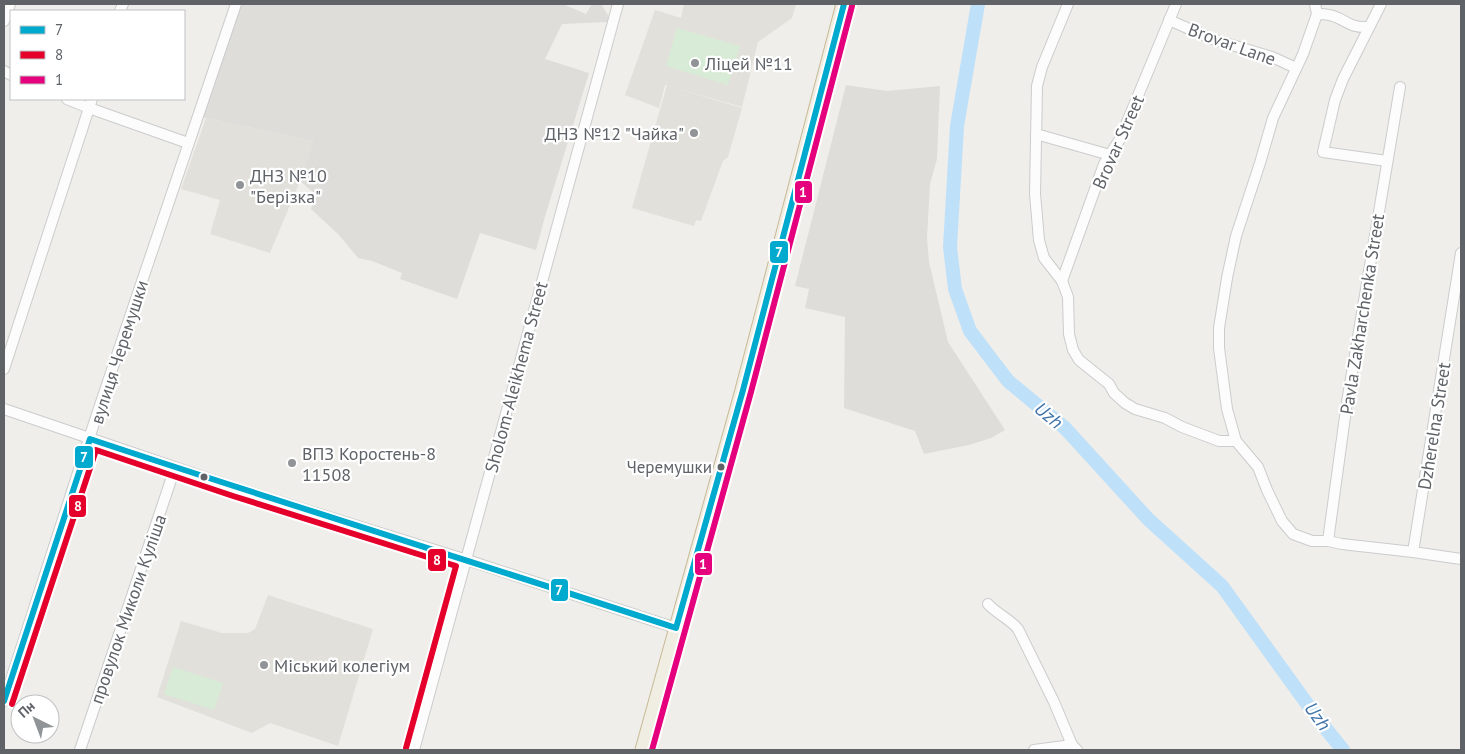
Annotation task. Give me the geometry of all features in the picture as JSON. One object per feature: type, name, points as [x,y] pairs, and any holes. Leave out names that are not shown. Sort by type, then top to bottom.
[{"type":"highway","points":[[643,750],[743,390],[844,4]]},
{"type":"street","points":[[4,21],[10,4]]},
{"type":"street","name":"вулиця Черемушки","points":[[4,701],[188,142],[236,4]]},
{"type":"street","name":"Sholom-Aleikhema Street","points":[[414,750],[617,4]]},
{"type":"street","points":[[1068,4],[1042,68],[1037,86],[1035,194],[1039,240],[1044,258],[1062,281],[1068,297],[1069,334],[1073,350],[1080,360],[1109,384],[1114,393],[1135,409],[1165,418],[1219,442],[1236,441]]},
{"type":"street","name":"Brovar Street","points":[[1062,281],[1104,164],[1120,139],[1176,4]]},
{"type":"street","points":[[1381,4],[1337,93],[1322,152],[1387,161]]},
{"type":"street","points":[[1368,27],[1358,28],[1316,9],[1302,54],[1273,118],[1236,236],[1222,305],[1218,348],[1227,409],[1236,441],[1258,467],[1267,490],[1286,527],[1293,534],[1312,541],[1328,541],[1461,559]]},
{"type":"street","name":"Brovar Lane","points":[[1169,20],[1212,39],[1272,57],[1296,68]]},
{"type":"street","name":"Pavla Zakharchenka Street","points":[[1328,541],[1347,402],[1400,87]]},
{"type":"street","points":[[73,100],[90,103],[188,142]]},
{"type":"street","points":[[4,369],[90,103]]},
{"type":"street","points":[[1036,134],[1110,155]]},
{"type":"street","name":"Dzherelna Street","points":[[1413,552],[1461,253]]},
{"type":"street","points":[[4,409],[175,468],[676,628]]},
{"type":"street","name":"провулок Миколи Куліша","points":[[80,750],[175,468]]},
{"type":"street","points":[[988,604],[993,610],[1014,623],[1018,629],[1074,748],[1034,750]]},
{"type":"shaded area","points":[[240,4],[563,4],[586,14],[592,4],[601,4],[608,15],[608,22],[562,24],[545,59],[589,73],[536,250],[480,233],[457,299],[400,279],[402,273],[372,261],[358,258],[339,235],[311,209],[315,194],[300,181],[313,141],[201,117]]},
{"type":"shaded area","points":[[684,4],[796,4],[792,18],[758,42],[742,107],[668,86],[742,108],[728,157],[723,161],[701,221],[696,220],[694,226],[632,208],[667,85],[665,85],[659,108],[625,95],[655,10],[681,18]]},
{"type":"shaded area","points":[[846,85],[887,91],[940,86],[937,159],[930,184],[927,238],[929,262],[948,342],[1005,430],[991,438],[969,445],[924,454],[915,431],[844,408],[845,317],[805,308],[809,289],[795,286]]},
{"type":"shaded area","name":"ДНЗ №10 \"Берізка\"","points":[[206,118],[314,141],[300,181],[270,253],[210,234],[220,200],[181,189]]},
{"type":"shaded area","name":"Міський колегіум","points":[[268,595],[373,629],[338,746],[270,723],[252,733],[157,697],[181,621],[222,633],[248,633],[255,629]]},
{"type":"green space","points":[[677,28],[740,46],[728,85],[666,66]]},
{"type":"green space","points":[[173,667],[223,683],[214,710],[164,694]]},
{"type":"waterway","name":"Uzh","points":[[978,4],[957,126],[950,247],[955,289],[970,331],[1008,381],[1065,428],[1148,519],[1222,586],[1318,719],[1343,750]]},
{"type":"transit line","name":"7","points":[[4,701],[90,439],[676,628],[743,390],[844,4]]},
{"type":"transit line","name":"1","points":[[652,750],[751,392],[852,6]]},
{"type":"transit line","name":"8","points":[[15,694],[96,450],[233,496],[456,566],[406,748]]},
{"type":"place","name":"Ліцей №11","points":[[695,63]]},
{"type":"place","name":"ДНЗ №12 \"Чайка\"","points":[[694,133]]},
{"type":"place","name":"ДНЗ №10 \"Берізка\"","points":[[240,185]]},
{"type":"place","name":"ВПЗ Коростень-8 11508","points":[[292,463]]},
{"type":"place","name":"Черемушки","points":[[721,467]]},
{"type":"place","name":"Міський колегіум","points":[[264,665]]}]
